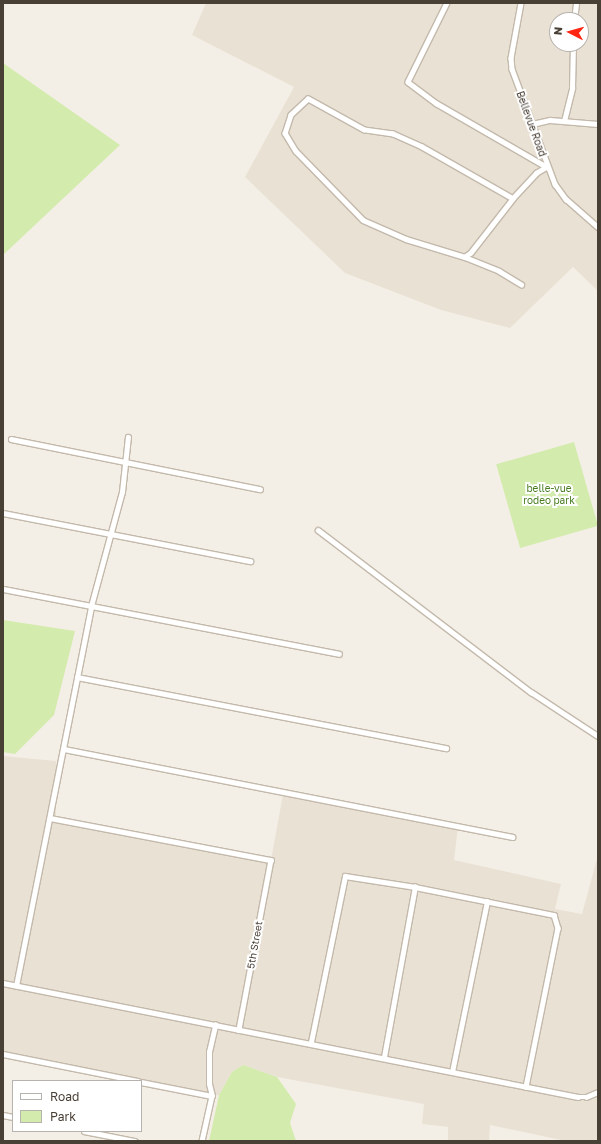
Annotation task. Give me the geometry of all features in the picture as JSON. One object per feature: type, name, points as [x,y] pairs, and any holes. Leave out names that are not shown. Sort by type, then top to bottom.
[{"type":"street","points":[[446,3],[408,82],[436,103],[547,167],[537,173],[513,199],[471,253],[465,257]]},
{"type":"street","name":"Bellevue Road","points":[[520,3],[511,58],[512,69],[547,167],[566,199],[598,226]]},
{"type":"street","points":[[564,121],[572,88],[573,52]]},
{"type":"street","points":[[513,199],[422,147],[393,134],[364,130],[308,99],[291,115],[285,133],[290,143],[356,215],[371,225],[406,239],[465,257],[499,271],[521,284]]},
{"type":"street","points":[[532,124],[546,120],[598,124]]},
{"type":"street","points":[[16,986],[92,606],[122,492],[128,437]]},
{"type":"street","points":[[11,439],[125,464],[260,489]]},
{"type":"street","points":[[3,513],[250,561]]},
{"type":"street","points":[[318,530],[531,692],[598,736]]},
{"type":"street","points":[[3,589],[339,654]]},
{"type":"street","points":[[77,677],[446,748]]},
{"type":"street","points":[[64,749],[512,837]]},
{"type":"street","name":"5th Street","points":[[50,818],[271,860],[239,1030]]},
{"type":"street","points":[[311,1042],[345,876],[415,887],[554,915],[558,928],[526,1087]]},
{"type":"street","points":[[384,1057],[415,887]]},
{"type":"street","points":[[452,1072],[486,902]]},
{"type":"street","points":[[3,983],[239,1030],[311,1042],[526,1087],[586,1097],[598,1092]]},
{"type":"street","points":[[202,1141],[212,1096],[209,1084],[209,1052],[215,1025]]},
{"type":"street","points":[[3,1054],[135,1080]]},
{"type":"street","points":[[142,1081],[212,1096]]},
{"type":"street","points":[[89,1132],[135,1141]]},
{"type":"shaded area","points":[[206,3],[598,3],[598,291],[573,267],[510,328],[441,310],[345,273],[245,177],[294,87],[192,35]]},
{"type":"shaded area","points":[[3,756],[56,761],[56,818],[271,860],[283,794],[458,827],[454,860],[561,884],[555,909],[582,914],[598,855],[598,1141],[566,1141],[490,1125],[489,1141],[448,1141],[448,1127],[422,1124],[424,1104],[277,1077],[243,1065],[232,1072],[219,1095],[212,1096],[142,1082],[142,1080],[132,1080],[3,1054]]},
{"type":"green space","points":[[3,63],[120,145],[3,255]]},
{"type":"green space","name":"belle-vue rodeo park","points":[[574,442],[598,526],[520,548],[496,464]]},
{"type":"green space","points":[[3,620],[75,631],[54,715],[15,754],[3,752]]},
{"type":"green space","points":[[243,1065],[277,1077],[296,1104],[290,1123],[296,1141],[209,1141],[219,1095],[232,1072]]}]
